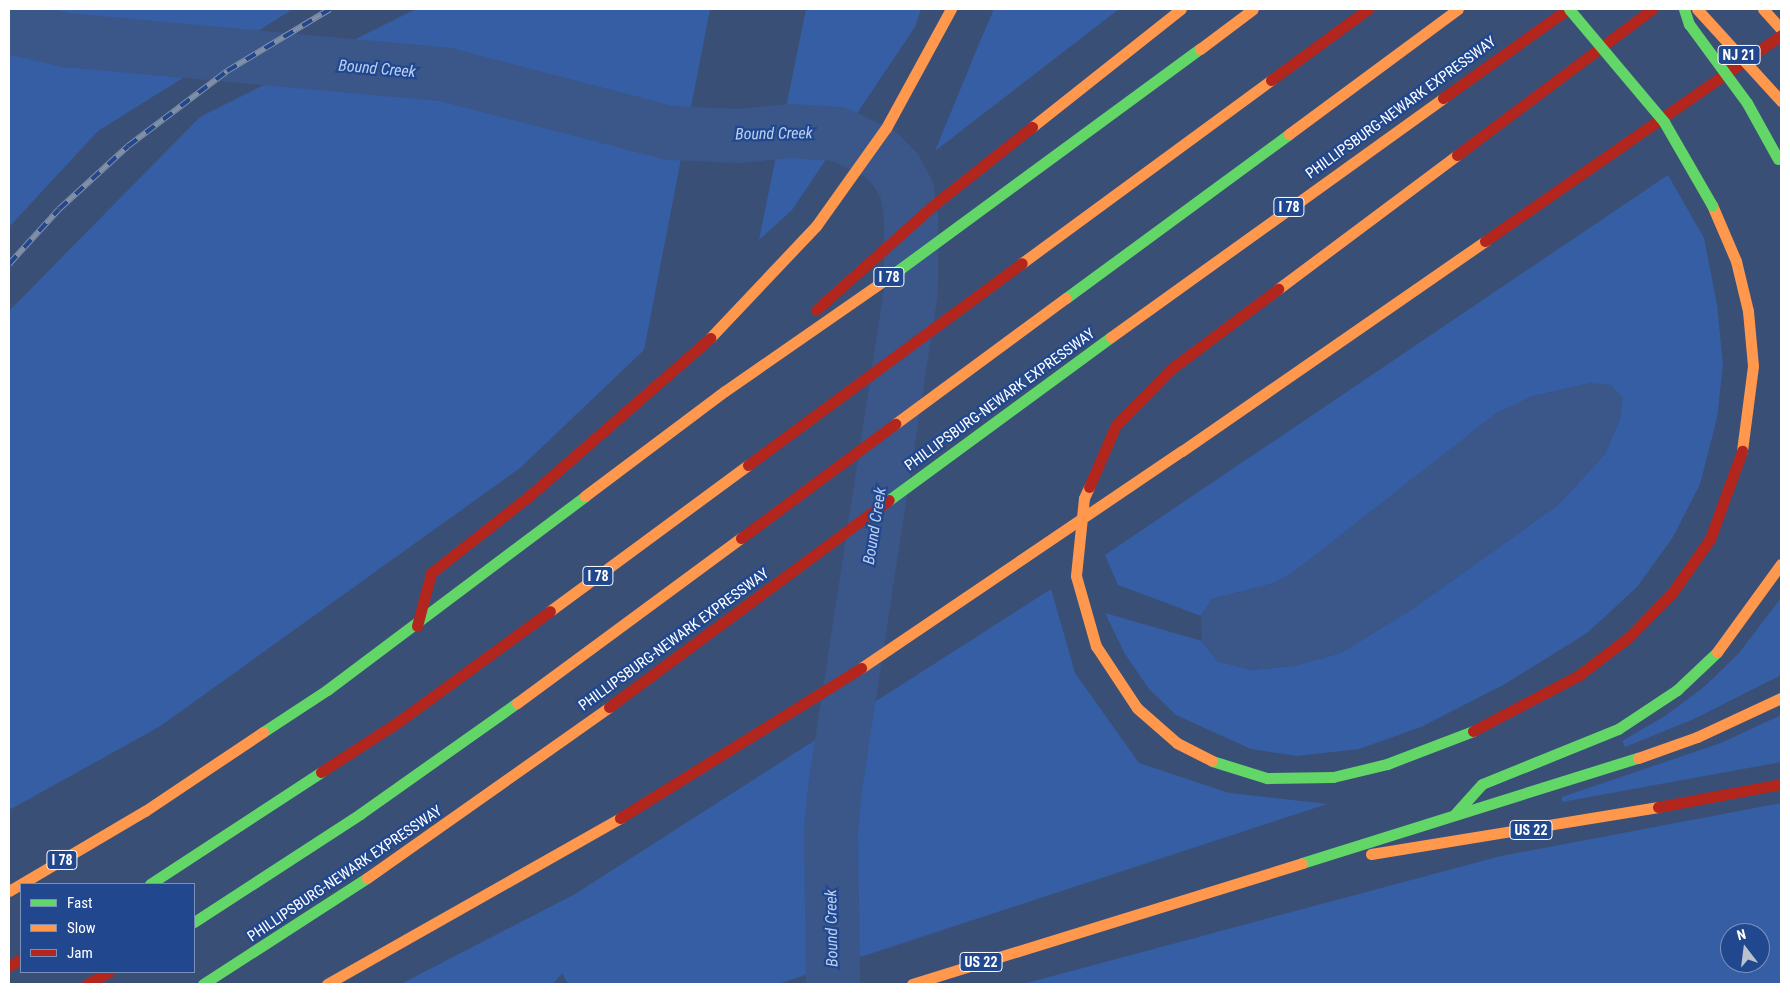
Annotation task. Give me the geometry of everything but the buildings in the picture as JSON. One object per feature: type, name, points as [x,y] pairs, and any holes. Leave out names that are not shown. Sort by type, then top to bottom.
[{"type":"highway","points":[[417,626],[431,572],[528,497],[678,368],[756,292],[816,226],[886,128],[951,9]]},
{"type":"highway","points":[[725,391],[931,208],[1181,9]]},
{"type":"highway","name":"I 78","points":[[21,883],[238,752],[417,626],[725,391],[1051,159],[1253,9]]},
{"type":"highway","name":"I 78","points":[[152,883],[398,722],[1368,9]]},
{"type":"highway","points":[[195,921],[360,814],[464,741],[1458,9]]},
{"type":"highway","points":[[1569,9],[1664,122],[1712,205],[1736,260],[1748,311],[1753,366],[1743,449],[1710,539],[1672,593],[1629,637],[1579,676],[1487,726],[1387,764],[1333,777],[1267,778],[1221,766],[1177,743],[1137,708],[1096,646],[1076,576],[1078,526],[1084,498],[1116,425],[1171,369],[1652,9]]},
{"type":"highway","name":"PHILLIPSBURG-NEWARK EXPRESSWAY","points":[[203,984],[455,818],[1013,409],[1569,9]]},
{"type":"highway","points":[[1684,9],[1689,24],[1747,103],[1780,162]]},
{"type":"highway","name":"NJ 21","points":[[1697,9],[1781,101]]},
{"type":"highway","points":[[1763,9],[1781,29]]},
{"type":"highway","points":[[327,984],[492,893],[719,760],[938,619],[1781,35]]},
{"type":"highway","points":[[1454,815],[1482,784],[1618,729],[1677,690],[1729,640],[1781,564]]},
{"type":"highway","points":[[1279,868],[1664,750],[1781,698]]},
{"type":"highway","name":"US 22","points":[[912,984],[1279,868],[1498,836],[1781,784]]},
{"type":"highway","name":"I 78","points":[[9,890],[20,883]]},
{"type":"highway","points":[[87,984],[107,973]]},
{"type":"shaded area","points":[[9,9],[293,9],[98,131],[9,227]]},
{"type":"shaded area","points":[[416,9],[710,9],[644,350],[520,468],[159,727],[9,810],[9,311],[200,117]]},
{"type":"shaded area","points":[[806,9],[921,9],[915,27],[792,210],[759,240]]},
{"type":"shaded area","points":[[994,9],[1119,9],[935,151],[981,39]]},
{"type":"shaded area","points":[[1668,175],[1704,238],[1717,305],[1723,365],[1717,418],[1700,484],[1673,537],[1637,587],[1587,633],[1505,684],[1421,727],[1359,749],[1297,756],[1251,749],[1176,715],[1149,689],[1125,654],[1105,613],[1202,641],[1217,661],[1252,670],[1293,666],[1341,653],[1414,608],[1558,505],[1605,454],[1620,419],[1591,383],[1530,397],[1292,573],[1271,584],[1212,599],[1201,616],[1118,585],[1105,555]]},
{"type":"shaded area","points":[[1591,383],[1611,385],[1623,398],[1620,419],[1605,454],[1558,505],[1414,608],[1341,653],[1293,666],[1252,670],[1217,661],[1202,641],[1201,616],[1212,599],[1271,584],[1292,573],[1496,413],[1530,397]]},
{"type":"shaded area","points":[[1051,589],[1075,673],[1139,763],[1229,793],[1327,804],[778,984],[568,984],[562,973],[553,984],[401,984],[575,894]]},
{"type":"shaded area","points":[[1781,598],[1781,675],[1694,719],[1625,747],[1622,741],[1665,716],[1704,687],[1739,653]]},
{"type":"shaded area","points":[[1781,715],[1781,762],[1562,802],[1562,797],[1721,743]]},
{"type":"shaded area","points":[[1781,803],[1781,984],[1023,984],[1501,856]]},
{"type":"waterway","name":"Bound Creek","points":[[9,27],[66,40],[447,75],[670,133],[739,136],[789,131],[838,134],[879,153],[896,170],[907,191],[911,217],[911,291],[835,788],[831,832],[833,984]]},
{"type":"railway","points":[[9,264],[59,209],[128,146],[227,71],[330,9]]},
{"type":"traffic: fast","points":[[1569,9],[1664,122],[1712,205]]},
{"type":"traffic: fast","points":[[1684,9],[1689,24],[1747,103],[1778,159]]},
{"type":"traffic: fast","points":[[885,280],[1200,49]]},
{"type":"traffic: fast","points":[[1066,298],[1289,134]]},
{"type":"traffic: fast","points":[[889,500],[1111,337]]},
{"type":"traffic: fast","points":[[263,732],[327,690],[585,496]]},
{"type":"traffic: fast","points":[[1455,814],[1482,784],[1618,729],[1677,690],[1717,652]]},
{"type":"traffic: fast","points":[[195,921],[360,814],[517,703]]},
{"type":"traffic: fast","points":[[1212,761],[1267,778],[1333,777],[1387,764],[1473,731]]},
{"type":"traffic: fast","points":[[1302,863],[1638,758]]},
{"type":"traffic: fast","points":[[152,883],[321,772]]},
{"type":"traffic: fast","points":[[203,984],[367,878]]},
{"type":"traffic: slow","points":[[710,338],[816,226],[886,128],[951,9]]},
{"type":"traffic: slow","points":[[1032,127],[1181,9]]},
{"type":"traffic: slow","points":[[1200,49],[1253,9]]},
{"type":"traffic: slow","points":[[1289,134],[1458,9]]},
{"type":"traffic: slow","points":[[1697,9],[1781,101]]},
{"type":"traffic: slow","points":[[1763,9],[1781,29]]},
{"type":"traffic: slow","points":[[1022,263],[1271,80]]},
{"type":"traffic: slow","points":[[1111,337],[1443,98]]},
{"type":"traffic: slow","points":[[1278,289],[1457,155]]},
{"type":"traffic: slow","points":[[1712,205],[1736,261],[1748,311],[1753,366],[1742,451]]},
{"type":"traffic: slow","points":[[1182,451],[1485,241]]},
{"type":"traffic: slow","points":[[585,496],[725,391],[885,280]]},
{"type":"traffic: slow","points":[[895,424],[1066,298]]},
{"type":"traffic: slow","points":[[861,668],[1182,451]]},
{"type":"traffic: slow","points":[[550,611],[748,465]]},
{"type":"traffic: slow","points":[[1089,487],[1084,498],[1076,576],[1096,646],[1137,708],[1177,743],[1212,761]]},
{"type":"traffic: slow","points":[[517,703],[741,538]]},
{"type":"traffic: slow","points":[[1717,652],[1781,564]]},
{"type":"traffic: slow","points":[[1638,758],[1697,737],[1781,698]]},
{"type":"traffic: slow","points":[[367,878],[609,707]]},
{"type":"traffic: slow","points":[[23,883],[145,811],[263,732]]},
{"type":"traffic: slow","points":[[1371,854],[1658,807]]},
{"type":"traffic: slow","points":[[327,984],[620,818]]},
{"type":"traffic: slow","points":[[912,984],[1302,863]]},
{"type":"traffic: slow","points":[[9,891],[20,885]]},
{"type":"traffic: jam","points":[[1271,80],[1368,9]]},
{"type":"traffic: jam","points":[[1443,98],[1568,9]]},
{"type":"traffic: jam","points":[[1457,155],[1652,9]]},
{"type":"traffic: jam","points":[[1485,241],[1781,35]]},
{"type":"traffic: jam","points":[[816,310],[931,207],[1032,127]]},
{"type":"traffic: jam","points":[[748,465],[1022,263]]},
{"type":"traffic: jam","points":[[1089,487],[1116,425],[1171,369],[1278,289]]},
{"type":"traffic: jam","points":[[417,626],[431,573],[528,497],[710,338]]},
{"type":"traffic: jam","points":[[741,538],[895,424]]},
{"type":"traffic: jam","points":[[1473,731],[1579,675],[1629,637],[1672,593],[1710,539],[1742,451]]},
{"type":"traffic: jam","points":[[609,707],[889,500]]},
{"type":"traffic: jam","points":[[321,772],[398,722],[550,611]]},
{"type":"traffic: jam","points":[[620,818],[861,668]]},
{"type":"traffic: jam","points":[[1658,807],[1781,784]]},
{"type":"traffic: jam","points":[[9,966],[20,960]]},
{"type":"traffic: jam","points":[[87,984],[107,973]]}]
